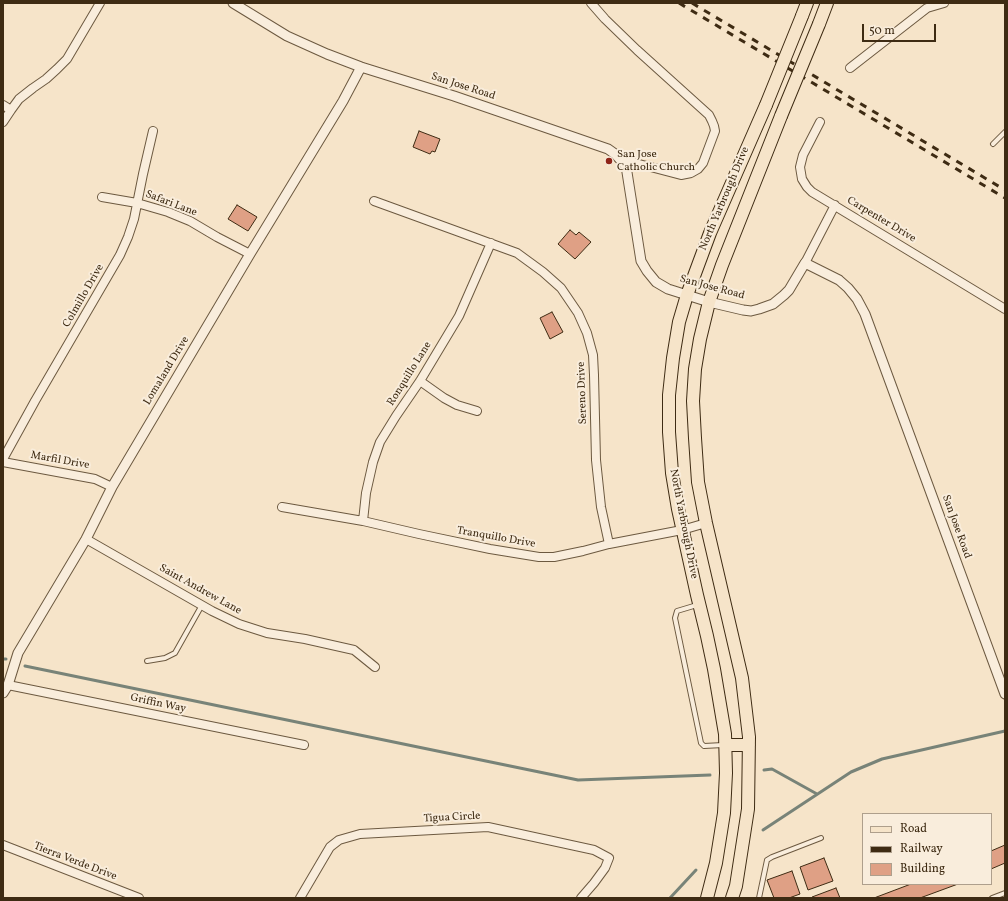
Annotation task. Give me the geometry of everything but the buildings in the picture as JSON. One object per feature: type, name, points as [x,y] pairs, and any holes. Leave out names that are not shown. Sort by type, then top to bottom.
[{"type":"main road","name":"North Yarbrough Drive","points":[[707,898],[716,863],[724,813],[726,773],[725,734],[714,669],[682,530],[672,473],[669,432],[669,395],[673,358],[679,322],[687,295],[710,233],[766,105],[807,3]]},
{"type":"main road","name":"North Yarbrough Drive","points":[[732,898],[736,886],[748,809],[749,738],[742,678],[698,482],[694,438],[693,401],[695,369],[700,339],[709,302],[722,265],[827,3]]},
{"type":"main road","points":[[725,745],[749,744]]},
{"type":"street","points":[[3,122],[19,99],[46,79],[67,59],[100,3]]},
{"type":"street","name":"San Jose Road","points":[[233,3],[287,36],[326,54],[608,149],[620,158],[626,166],[641,261],[656,282],[668,289],[709,302],[751,311],[774,304],[789,290],[805,263],[839,280],[848,288],[857,299],[865,314],[1005,694]]},
{"type":"street","points":[[591,3],[637,50],[709,115],[715,131],[703,163],[698,169],[691,173],[681,175],[620,158]]},
{"type":"street","points":[[850,68],[927,8],[944,3]]},
{"type":"street","name":"Lomaland Drive","points":[[3,693],[8,685],[18,653],[86,539],[112,487],[250,254],[343,101],[361,67]]},
{"type":"street","points":[[3,106],[11,110]]},
{"type":"street","name":"Carpenter Drive","points":[[820,122],[803,155],[800,167],[802,179],[807,187],[812,192],[1005,309]]},
{"type":"street","name":"Colmillo Drive","points":[[3,459],[120,255],[128,238],[134,219],[136,203],[153,131]]},
{"type":"street","name":"Safari Lane","points":[[102,197],[136,203],[168,212],[190,221],[216,237],[250,254]]},
{"type":"street","name":"Sereno Drive","points":[[374,201],[517,253],[544,272],[561,288],[578,313],[587,333],[593,355],[596,460],[601,507],[609,544]]},
{"type":"street","points":[[805,263],[835,205]]},
{"type":"street","name":"Ronquillo Lane","points":[[363,521],[366,493],[373,462],[380,442],[420,381],[459,316],[491,243]]},
{"type":"street","points":[[420,381],[444,398],[457,405],[477,411]]},
{"type":"street","name":"Marfil Drive","points":[[3,462],[95,479],[112,487]]},
{"type":"street","name":"Tranquillo Drive","points":[[282,507],[363,521],[490,549],[538,557],[554,557],[609,544],[682,530],[706,523]]},
{"type":"street","name":"Saint Andrew Lane","points":[[86,539],[202,605],[239,624],[267,633],[304,639],[354,650],[375,667]]},
{"type":"street","name":"Griffin Way","points":[[8,685],[304,745]]},
{"type":"street","name":"Tigua Circle","points":[[300,898],[330,847],[339,840],[360,834],[488,827],[594,850],[608,858],[605,868],[581,898]]},
{"type":"street","name":"Tierra Verde Drive","points":[[3,845],[137,898]]},
{"type":"lane","points":[[993,144],[1005,132]]},
{"type":"lane","points":[[700,604],[677,611],[675,618],[701,743],[704,746],[725,745]]},
{"type":"lane","points":[[147,661],[165,658],[175,653],[202,605]]},
{"type":"lane","points":[[759,898],[767,860],[821,838]]},
{"type":"lane","points":[[992,898],[1005,893]]},
{"type":"waterway","points":[[25,666],[578,780],[710,775]]},
{"type":"waterway","points":[[763,830],[851,772],[882,759],[1005,731]]},
{"type":"waterway","points":[[764,770],[772,769],[817,794]]},
{"type":"waterway","points":[[670,898],[696,870]]},
{"type":"railway","points":[[679,3],[1005,198]]},
{"type":"railway","points":[[692,3],[1005,190]]},
{"type":"place","name":"San Jose Catholic Church","points":[[609,161]]}]
